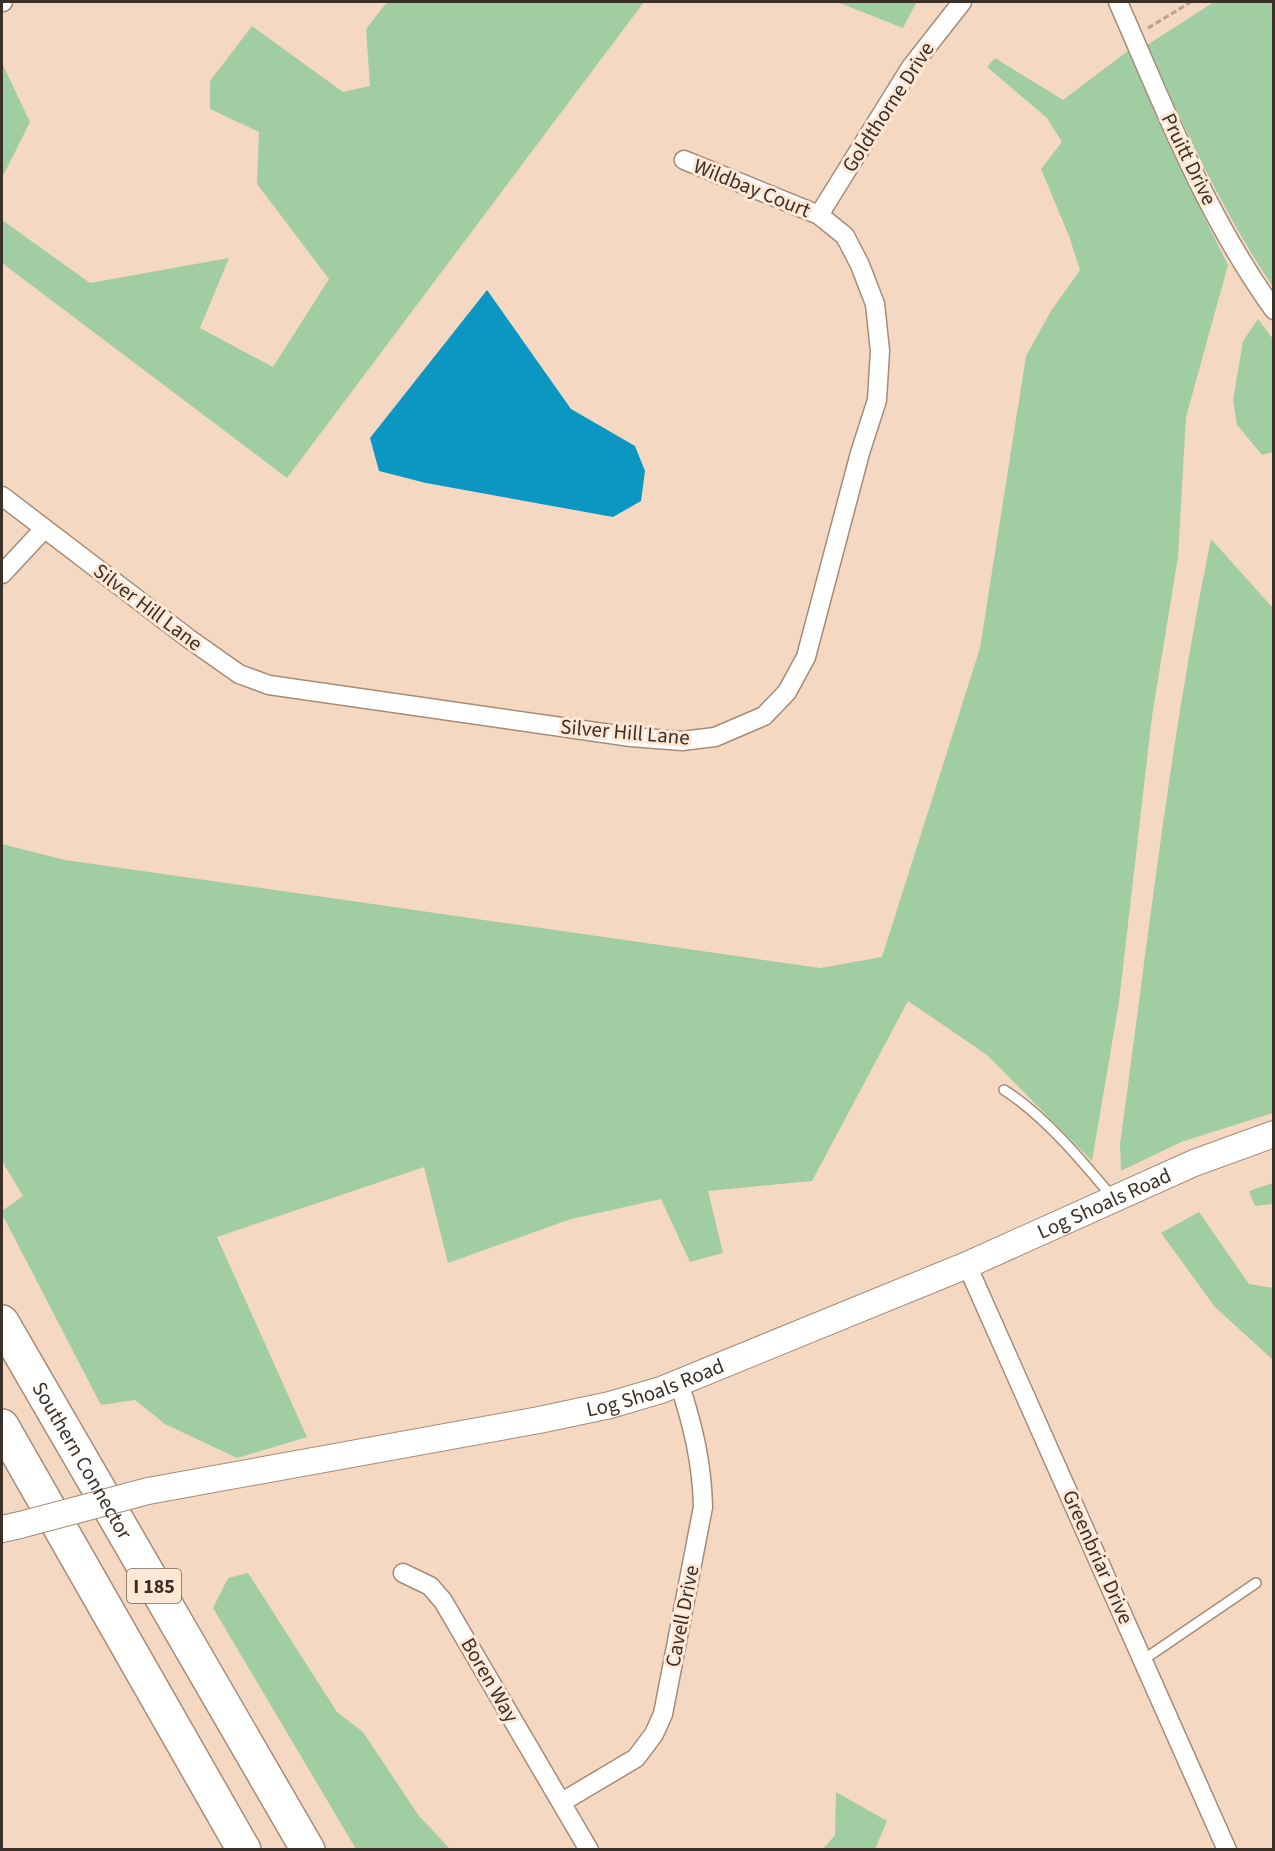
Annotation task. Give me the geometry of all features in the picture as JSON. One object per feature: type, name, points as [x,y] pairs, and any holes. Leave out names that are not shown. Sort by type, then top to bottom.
[{"type":"highway","name":"Southern Connector","points":[[2,1322],[308,1850]]},
{"type":"highway","name":"I 185","points":[[2,1426],[244,1850]]},
{"type":"street","name":"Goldthorne Drive","points":[[819,215],[911,67],[962,2]]},
{"type":"street","name":"Pruitt Drive","points":[[1118,2],[1203,193],[1234,248],[1274,310]]},
{"type":"street","name":"Wildbay Court","points":[[684,160],[819,215]]},
{"type":"street","name":"Silver Hill Lane","points":[[2,496],[239,674],[269,685],[631,737],[682,741],[715,737],[764,716],[787,692],[806,657],[860,453],[877,400],[880,351],[875,304],[860,265],[845,236],[819,215]]},
{"type":"street","points":[[2,574],[44,529]]},
{"type":"street","name":"Log Shoals Road","points":[[11,1527],[148,1491],[610,1405],[679,1383],[967,1265],[1194,1163],[1274,1134]]},
{"type":"street","name":"Greenbriar Drive","points":[[967,1265],[1227,1850]]},
{"type":"street","name":"Cavell Drive","points":[[561,1802],[636,1758],[654,1734],[663,1714],[703,1507],[702,1472],[697,1440],[679,1383]]},
{"type":"street","name":"Boren Way","points":[[403,1574],[430,1586],[443,1601],[589,1850]]},
{"type":"lane","points":[[1004,1090],[1017,1098],[1062,1142],[1113,1198]]},
{"type":"lane","points":[[1143,1660],[1256,1583]]},
{"type":"path","points":[[1133,36],[1191,2]]},
{"type":"green space","points":[[387,2],[644,2],[287,478],[2,263],[2,220],[90,283],[229,258],[200,328],[273,367],[329,279],[257,184],[259,132],[210,109],[210,81],[252,26],[343,92],[370,86],[366,29]]},
{"type":"green space","points":[[837,2],[915,2],[916,3],[903,28]]},
{"type":"green space","points":[[1214,2],[1273,2],[1273,287],[1221,199],[1147,45]]},
{"type":"green space","points":[[1129,50],[1184,176],[1228,265],[1186,417],[1178,557],[1152,716],[1119,1002],[1092,1161],[987,1055],[908,1001],[812,1181],[708,1191],[723,1253],[690,1262],[661,1199],[571,1219],[448,1263],[424,1167],[217,1237],[307,1437],[237,1458],[165,1424],[135,1400],[101,1405],[2,1214],[2,1211],[23,1196],[2,1161],[2,844],[65,860],[820,968],[882,957],[980,648],[1026,356],[1051,311],[1080,270],[1069,236],[1041,169],[1062,142],[1047,118],[987,67],[995,58],[1063,100]]},
{"type":"green space","points":[[2,63],[30,122],[2,178]]},
{"type":"green space","points":[[1258,319],[1273,339],[1273,452],[1262,455],[1237,425],[1233,400],[1243,341]]},
{"type":"green space","points":[[1211,539],[1273,608],[1273,1113],[1181,1142],[1121,1171],[1120,1144],[1161,840],[1183,689]]},
{"type":"green space","points":[[1273,1183],[1273,1204],[1255,1206],[1249,1191]]},
{"type":"green space","points":[[1199,1212],[1249,1284],[1273,1288],[1273,1360],[1215,1307],[1161,1233]]},
{"type":"green space","points":[[248,1573],[337,1712],[363,1732],[419,1816],[450,1849],[356,1849],[213,1608],[228,1578]]},
{"type":"green space","points":[[836,1792],[887,1821],[875,1849],[823,1849],[835,1835]]},
{"type":"water","points":[[487,290],[571,409],[635,446],[645,471],[641,501],[613,517],[426,483],[379,471],[370,438]]}]
